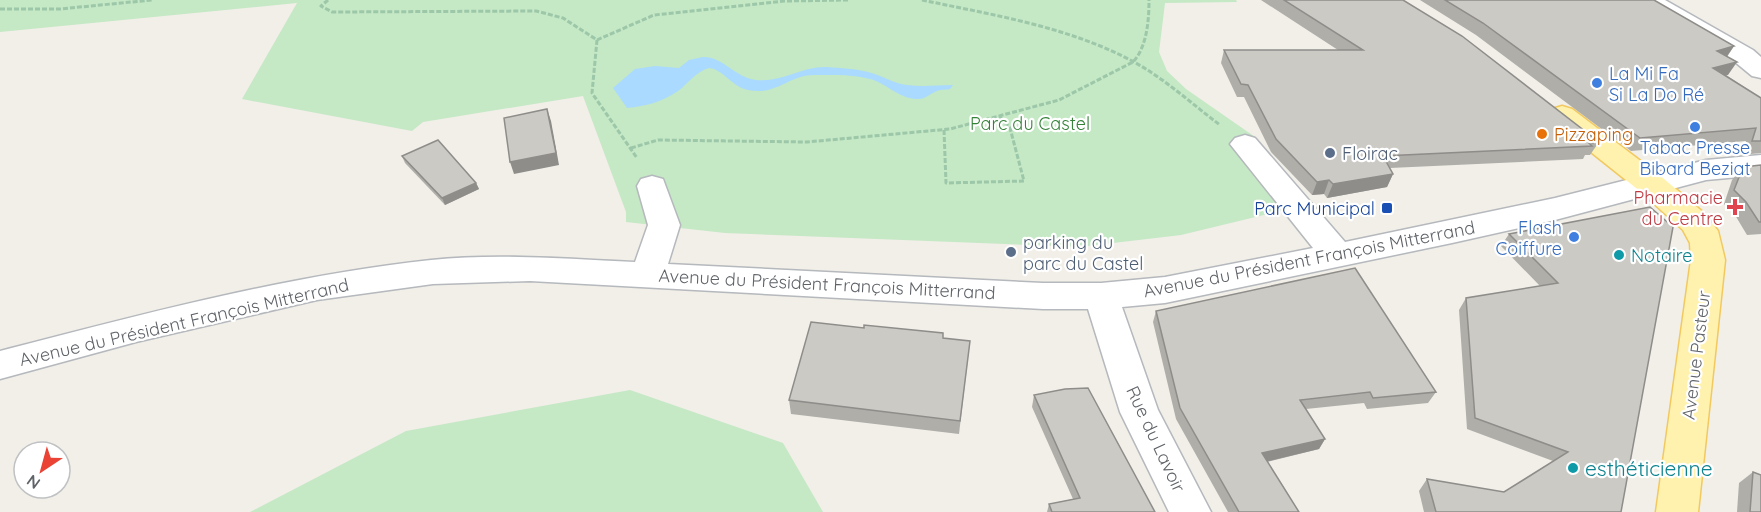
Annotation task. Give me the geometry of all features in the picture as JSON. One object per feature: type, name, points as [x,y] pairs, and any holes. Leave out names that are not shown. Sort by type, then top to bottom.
[{"type":"main road","name":"Avenue Pasteur","points":[[1544,102],[1652,185],[1702,231],[1706,243],[1708,260],[1677,512]]},
{"type":"street","points":[[1647,0],[1744,56],[1761,70]]},
{"type":"street","points":[[1245,144],[1337,255]]},
{"type":"street","name":"Avenue du Président François Mitterrand","points":[[0,364],[136,329],[317,288],[433,272],[530,269],[1043,296],[1101,296],[1165,291],[1452,232],[1706,170],[1761,165]]},
{"type":"street","points":[[648,274],[664,225],[652,186]]},
{"type":"street","name":"Rue du Lavoir","points":[[1101,296],[1139,412],[1190,512]]},
{"type":"path","points":[[0,9],[60,9],[152,0]]},
{"type":"path","points":[[328,0],[321,6],[332,12],[536,11],[563,18],[597,40]]},
{"type":"path","points":[[597,40],[654,15],[784,1],[849,0]]},
{"type":"path","points":[[921,0],[1005,17],[1105,49],[1133,62],[1162,80],[1245,144]]},
{"type":"path","points":[[597,40],[592,93],[631,148],[658,140],[807,142],[944,130],[1059,100],[1133,62],[1141,53],[1149,14],[1149,0]]},
{"type":"path","points":[[944,130],[946,183],[1024,181],[1010,128],[999,116]]},
{"type":"green space","name":"Parc du Castel","points":[[0,0],[1236,0],[1237,2],[1165,3],[1159,52],[1167,71],[1186,89],[1258,139],[1274,171],[1297,207],[1181,235],[1079,247],[725,233],[626,222],[626,212],[583,96],[423,122],[412,131],[242,99],[297,3],[0,32]]},
{"type":"green space","points":[[630,390],[783,443],[823,512],[250,512],[406,431]]},
{"type":"water","points":[[703,57],[717,60],[741,75],[756,80],[774,79],[809,69],[827,67],[868,72],[907,85],[953,85],[950,89],[939,90],[924,98],[916,99],[903,96],[876,81],[863,77],[814,75],[758,91],[742,88],[719,71],[709,68],[660,101],[627,108],[613,88],[635,69],[655,66],[679,68],[689,60]]},
{"type":"building","points":[[1284,0],[1403,0],[1462,36],[1599,142],[1589,143],[1592,146],[1383,156],[1393,174],[1333,184],[1329,180],[1317,182],[1276,139],[1248,85],[1241,84],[1224,50],[1363,50]]},
{"type":"building","points":[[1445,0],[1654,0],[1734,46],[1717,51],[1737,62],[1713,68],[1761,98],[1761,141],[1752,141],[1756,128],[1640,138],[1483,23]]},
{"type":"building","points":[[547,109],[556,153],[510,162],[504,118]]},
{"type":"building","points":[[438,140],[476,183],[442,198],[402,156]]},
{"type":"building","points":[[1761,165],[1761,222],[1759,222],[1746,202],[1734,190],[1743,167]]},
{"type":"building","points":[[1650,207],[1673,227],[1621,512],[1436,512],[1427,479],[1504,492],[1568,452],[1475,418],[1466,298],[1558,283],[1509,234]]},
{"type":"building","points":[[1355,268],[1436,392],[1373,398],[1370,392],[1300,400],[1325,439],[1262,453],[1299,512],[1239,512],[1180,408],[1156,311]]},
{"type":"building","points":[[811,322],[943,333],[943,338],[970,341],[960,421],[789,400]]},
{"type":"building","points":[[1088,388],[1155,512],[1052,512],[1049,504],[1080,498],[1034,395],[1065,389]]},
{"type":"building","points":[[1753,472],[1761,475],[1761,512],[1750,512]]},
{"type":"place","name":"La Mi Fa Si La Do Ré","points":[[1597,83]]},
{"type":"place","name":"Tabac Presse Bibard Beziat","points":[[1695,127]]},
{"type":"place","name":"Pizzaping","points":[[1542,134]]},
{"type":"place","name":"Floirac","points":[[1330,153]]},
{"type":"place","name":"Pharmacie du Centre","points":[[1735,207]]},
{"type":"place","name":"Parc Municipal","points":[[1387,208]]},
{"type":"place","name":"Flash Coiffure","points":[[1574,237]]},
{"type":"place","name":"parking du parc du Castel","points":[[1011,252]]},
{"type":"place","name":"Notaire","points":[[1619,255]]},
{"type":"place","name":"esthéticienne","points":[[1573,468]]}]
